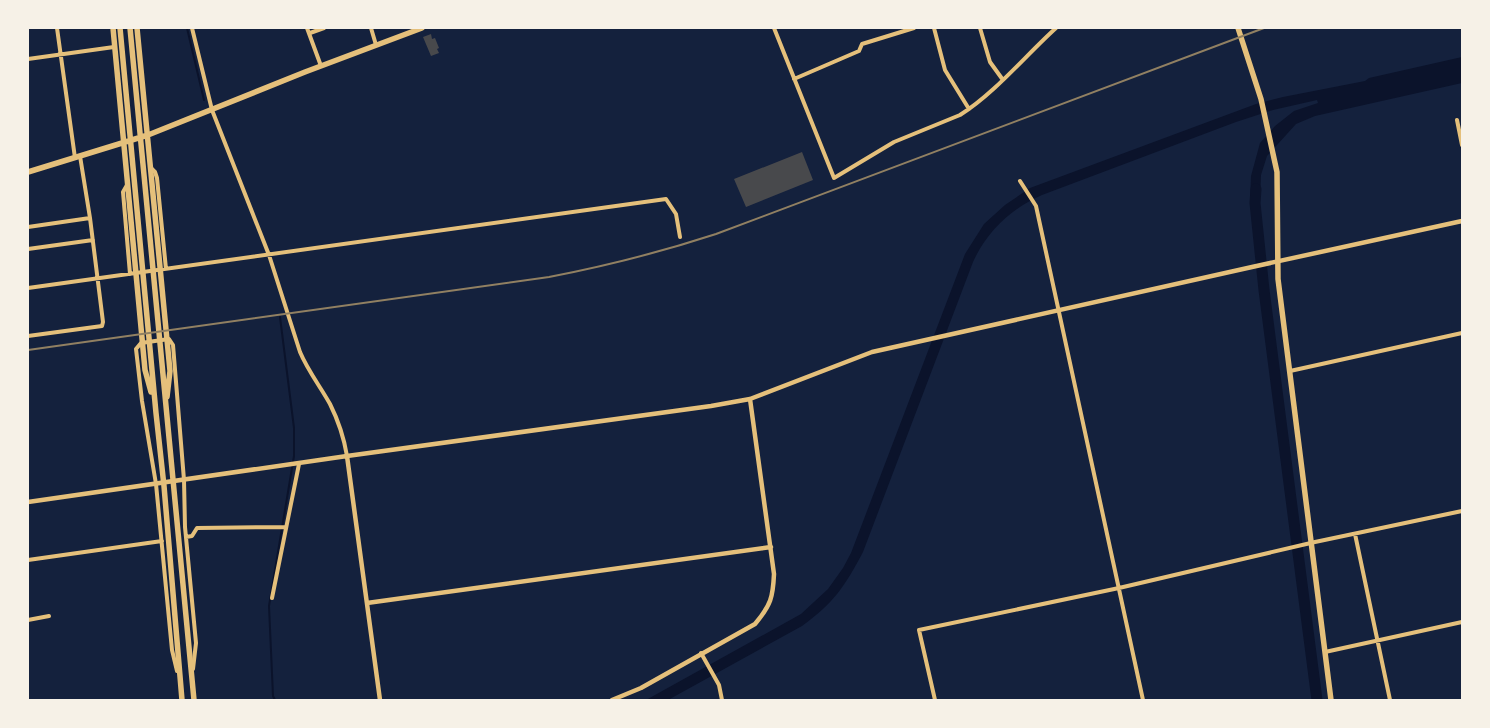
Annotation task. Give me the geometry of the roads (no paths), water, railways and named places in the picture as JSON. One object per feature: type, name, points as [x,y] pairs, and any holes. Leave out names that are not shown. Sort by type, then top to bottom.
[{"type":"main road","points":[[113,28],[145,370],[156,413]]},
{"type":"main road","points":[[120,28],[164,486],[182,700]]},
{"type":"main road","points":[[130,28],[194,700]]},
{"type":"main road","points":[[137,28],[170,371],[166,412]]},
{"type":"main road","points":[[28,172],[148,135],[412,29],[422,28]]},
{"type":"main road","points":[[1238,28],[1269,131],[1278,186],[1278,279],[1309,543],[1330,700]]},
{"type":"street","points":[[28,336],[102,326],[103,322],[90,218],[77,157],[57,28]]},
{"type":"street","points":[[192,28],[212,110],[269,255],[300,352],[306,366],[330,404],[344,440],[380,700]]},
{"type":"street","points":[[308,28],[322,66]]},
{"type":"street","points":[[310,33],[324,28]]},
{"type":"street","points":[[370,28],[376,45]]},
{"type":"street","points":[[774,28],[834,178],[894,142],[969,110],[1056,28]]},
{"type":"street","points":[[794,79],[859,51],[862,44],[914,28]]},
{"type":"street","points":[[934,28],[945,70],[969,110]]},
{"type":"street","points":[[980,28],[990,62],[1002,80]]},
{"type":"street","points":[[28,59],[114,47]]},
{"type":"street","points":[[1457,120],[1462,145]]},
{"type":"street","points":[[150,167],[155,172],[157,178],[166,269]]},
{"type":"street","points":[[1020,181],[1036,206],[1143,700]]},
{"type":"street","points":[[128,184],[123,192],[130,274]]},
{"type":"street","points":[[28,288],[666,199],[676,214],[680,237]]},
{"type":"street","points":[[28,227],[90,218]]},
{"type":"street","points":[[28,502],[712,406],[750,399],[872,352],[1462,221]]},
{"type":"street","points":[[28,249],[93,240]]},
{"type":"street","points":[[1290,371],[1462,333]]},
{"type":"street","points":[[180,681],[172,650],[156,484],[142,401],[136,349],[141,343],[169,339],[174,345],[184,480],[186,537],[196,643],[192,678]]},
{"type":"street","points":[[612,700],[641,688],[755,624],[764,612],[773,594],[774,574],[771,547],[750,399]]},
{"type":"street","points":[[272,598],[299,464]]},
{"type":"street","points":[[934,700],[919,630],[1119,588],[1309,543],[1462,511]]},
{"type":"street","points":[[186,537],[192,536],[197,528],[286,527]]},
{"type":"street","points":[[1355,534],[1390,700]]},
{"type":"street","points":[[28,560],[162,541]]},
{"type":"street","points":[[367,604],[771,547]]},
{"type":"street","points":[[28,620],[49,616]]},
{"type":"street","points":[[1325,652],[1462,622]]},
{"type":"street","points":[[701,653],[719,685],[722,700]]},
{"type":"water","points":[[1462,57],[1462,83],[1315,116],[1296,124],[1267,156],[1261,175],[1260,202],[1250,202],[1251,176],[1260,143],[1275,126],[1294,111],[1318,103],[1317,100],[1273,110],[1236,122],[1042,195],[1011,214],[985,240],[973,262],[863,552],[838,593],[822,610],[802,626],[668,700],[646,700],[801,614],[828,589],[851,553],[965,254],[984,224],[1005,205],[1030,188],[1256,104],[1365,81],[1369,78]]},
{"type":"waterway","points":[[187,28],[204,100]]},
{"type":"waterway","points":[[1256,189],[1255,203],[1264,290],[1317,700]]},
{"type":"waterway","points":[[275,700],[273,696],[269,606],[294,456],[294,428],[280,317]]},
{"type":"railway","points":[[28,350],[549,277],[633,258],[716,234],[1264,28]]}]
